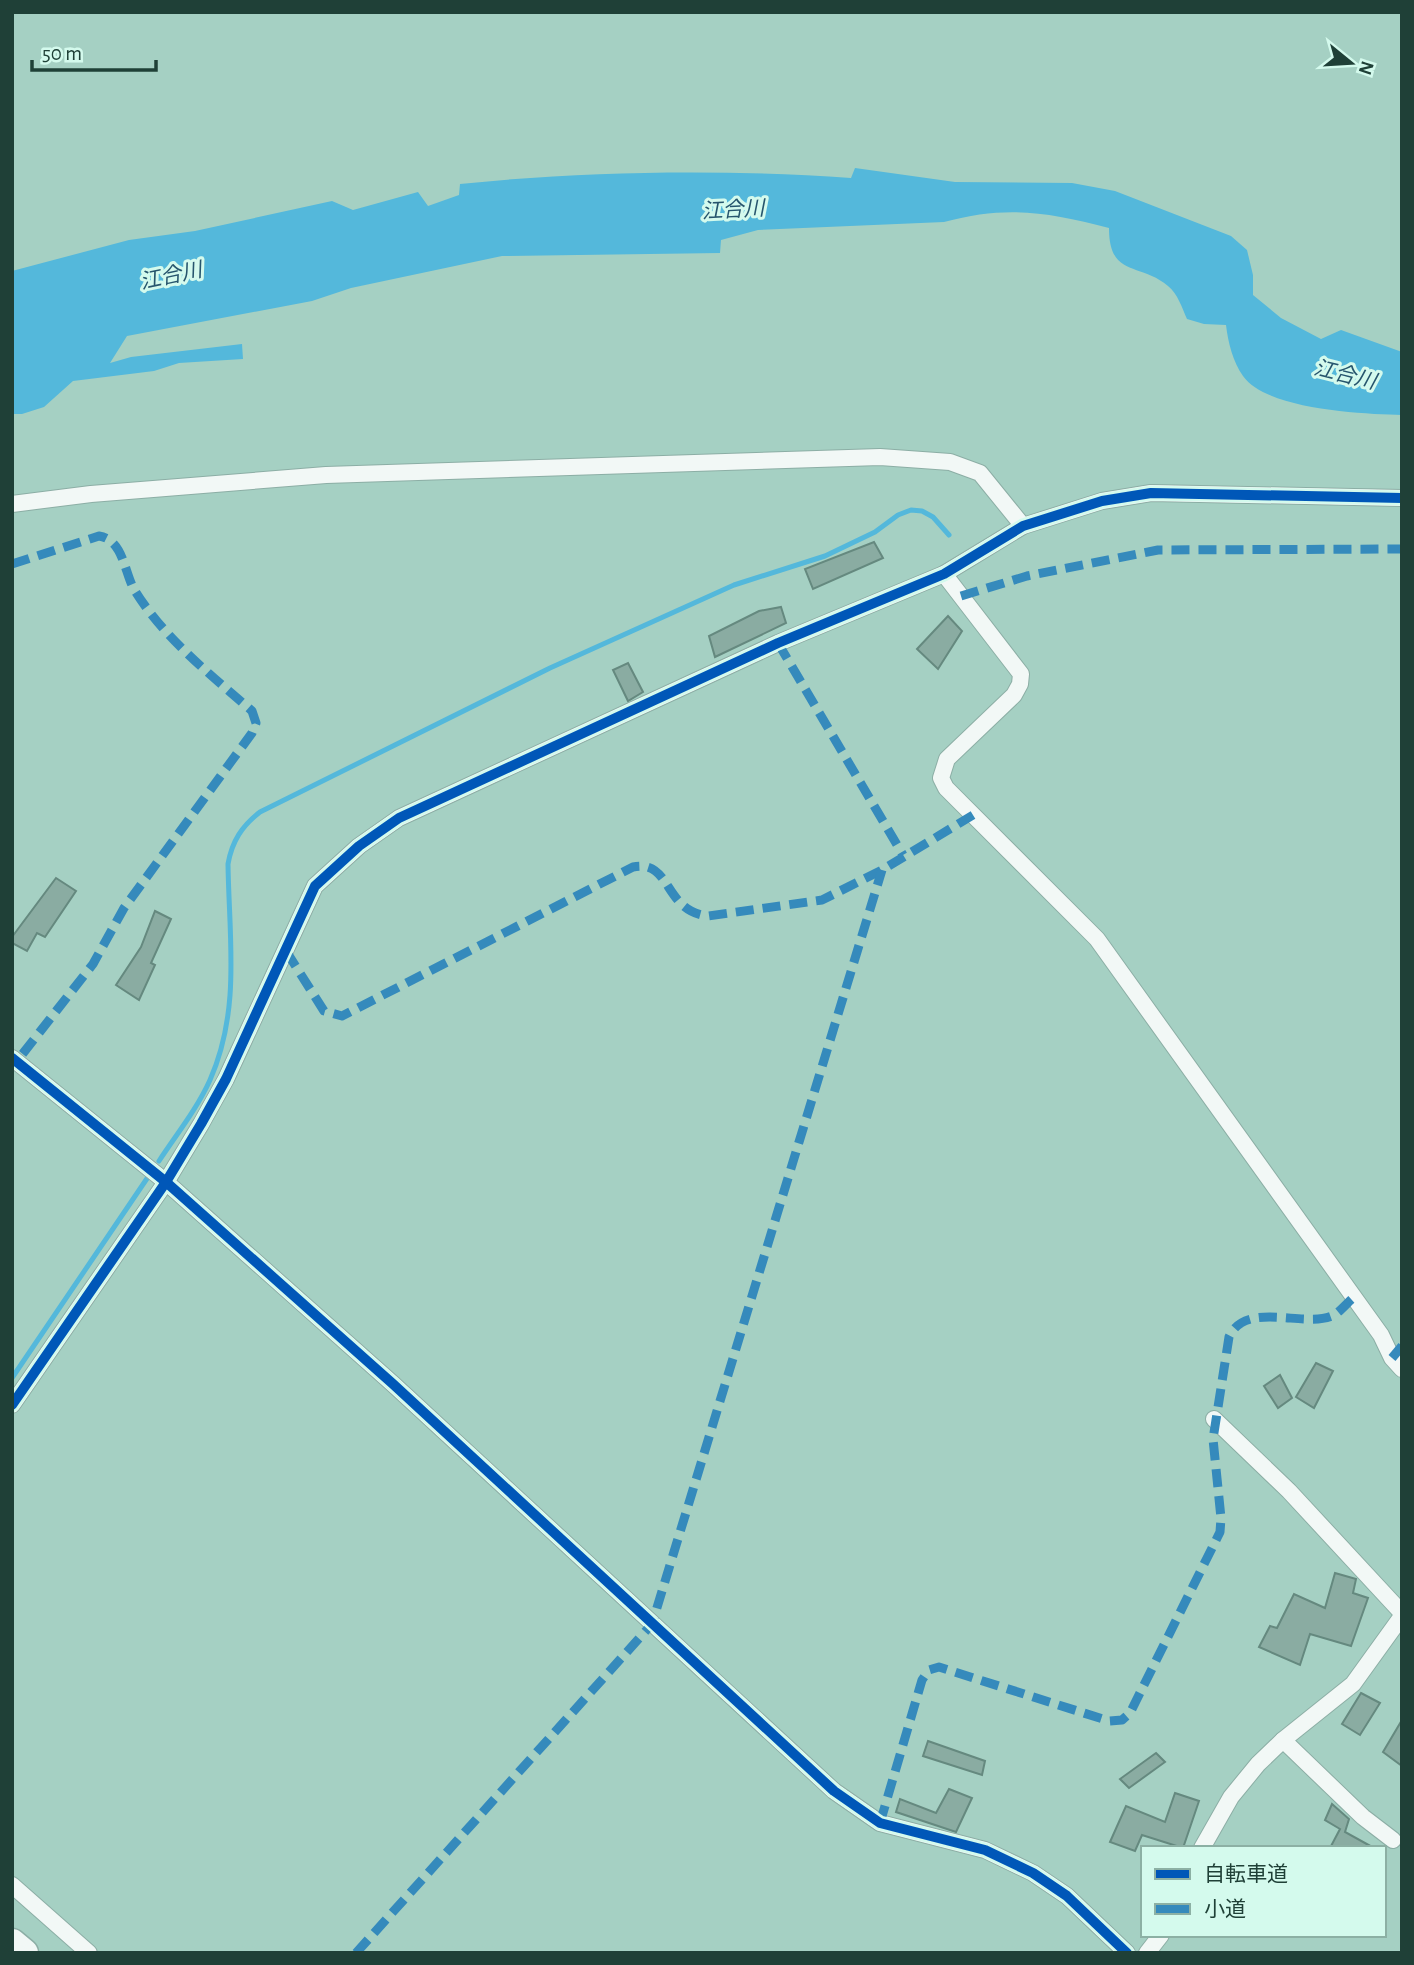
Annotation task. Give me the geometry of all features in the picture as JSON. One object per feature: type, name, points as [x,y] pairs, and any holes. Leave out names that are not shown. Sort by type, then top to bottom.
[{"type":"highway","points":[[12,1943],[24,1953]]},
{"type":"street","points":[[12,505],[91,494],[327,475],[880,457],[950,462],[980,473],[1023,526]]},
{"type":"street","points":[[12,1405],[166,1182],[226,1079],[315,886],[359,846],[399,818],[778,643],[944,574],[1023,526],[1102,501],[1152,494],[1402,498]]},
{"type":"street","points":[[944,574],[1021,674],[1020,684],[1014,695],[947,759],[942,778],[946,788],[1097,939],[1381,1335],[1392,1358],[1402,1369]]},
{"type":"street","points":[[12,1058],[166,1182],[393,1384],[834,1791],[880,1824],[985,1850],[1033,1873],[1066,1896],[1127,1953]]},
{"type":"street","points":[[1203,1846],[1231,1797],[1258,1764],[1283,1740],[1353,1685],[1402,1615],[1289,1491],[1214,1419]]},
{"type":"street","points":[[1283,1740],[1363,1817],[1393,1840]]},
{"type":"street","points":[[12,1885],[89,1953]]},
{"type":"street","points":[[1147,1953],[1159,1937]]},
{"type":"water","name":"江合川","points":[[855,168],[955,182],[1072,183],[1115,191],[1231,236],[1247,250],[1253,275],[1253,295],[1281,318],[1321,339],[1341,330],[1402,352],[1402,415],[1317,408],[1272,396],[1255,387],[1243,376],[1236,365],[1226,325],[1204,324],[1187,319],[1177,297],[1168,286],[1128,267],[1114,255],[1109,228],[1066,218],[1007,212],[944,222],[758,230],[721,240],[720,253],[502,256],[351,288],[312,301],[127,336],[110,363],[131,357],[242,344],[243,359],[179,363],[154,371],[73,381],[44,407],[22,414],[12,414],[12,271],[129,240],[195,231],[332,201],[353,210],[418,192],[428,206],[459,195],[460,184],[556,176],[655,173],[754,173],[851,178]]},
{"type":"building","points":[[874,542],[883,558],[813,589],[805,569]]},
{"type":"building","points":[[781,607],[786,623],[715,657],[709,636],[759,611]]},
{"type":"building","points":[[948,616],[962,631],[938,669],[917,649]]},
{"type":"building","points":[[628,663],[643,692],[628,701],[613,670]]},
{"type":"building","points":[[56,878],[76,891],[45,937],[37,933],[27,951],[12,943],[12,937]]},
{"type":"building","points":[[155,911],[171,919],[151,963],[155,965],[139,1000],[116,985],[141,947]]},
{"type":"building","points":[[1316,1363],[1333,1371],[1314,1408],[1296,1397]]},
{"type":"building","points":[[1280,1375],[1292,1398],[1278,1408],[1264,1386]]},
{"type":"building","points":[[1335,1573],[1356,1579],[1353,1593],[1368,1598],[1351,1646],[1310,1634],[1300,1665],[1259,1647],[1270,1626],[1277,1628],[1294,1594],[1325,1608]]},
{"type":"building","points":[[1361,1693],[1380,1703],[1360,1735],[1342,1724]]},
{"type":"building","points":[[1402,1720],[1402,1766],[1383,1752]]},
{"type":"building","points":[[928,1741],[985,1761],[982,1775],[923,1756]]},
{"type":"building","points":[[1156,1753],[1165,1762],[1129,1788],[1120,1779]]},
{"type":"building","points":[[949,1789],[972,1798],[956,1832],[896,1812],[900,1799],[936,1813]]},
{"type":"building","points":[[1175,1793],[1199,1801],[1184,1846],[1142,1835],[1135,1851],[1110,1842],[1126,1806],[1165,1822]]},
{"type":"building","points":[[1332,1804],[1349,1819],[1345,1832],[1370,1846],[1331,1846],[1340,1829],[1325,1820]]},
{"type":"waterway","points":[[159,1161],[199,1101],[220,1054],[230,1000],[228,864],[239,835],[260,812],[550,668],[734,585],[825,556],[875,532],[898,515],[911,510],[922,511],[933,517],[949,535]]},
{"type":"waterway","points":[[12,1378],[148,1177]]},
{"type":"marked path","points":[[12,564],[99,536],[107,539],[118,550],[131,584],[160,625],[189,655],[252,711],[256,723],[252,733],[124,908],[93,964],[17,1061]]},
{"type":"marked path","points":[[961,596],[1027,576],[1158,550],[1402,549]]},
{"type":"marked path","points":[[778,643],[903,855]]},
{"type":"marked path","points":[[286,951],[324,1011],[342,1016],[633,867],[646,867],[655,871],[683,905],[693,912],[708,916],[822,900],[882,870],[973,815]]},
{"type":"marked path","points":[[356,1953],[652,1624],[882,870]]},
{"type":"marked path","points":[[880,1823],[922,1680],[929,1670],[939,1667],[1109,1721],[1122,1720],[1130,1713],[1220,1532],[1213,1439],[1229,1337],[1237,1326],[1261,1317],[1320,1319],[1332,1316],[1353,1298]]},
{"type":"marked path","points":[[1392,1358],[1402,1346]]},
{"type":"cycle path","points":[[12,1405],[166,1182],[201,1124],[226,1079],[315,886],[359,846],[399,818],[778,643],[944,574],[1023,526],[1102,501],[1151,493],[1402,498]]},
{"type":"cycle path","points":[[12,1058],[166,1182],[393,1384],[834,1791],[880,1823],[985,1850],[1033,1873],[1067,1896],[1127,1953]]}]
